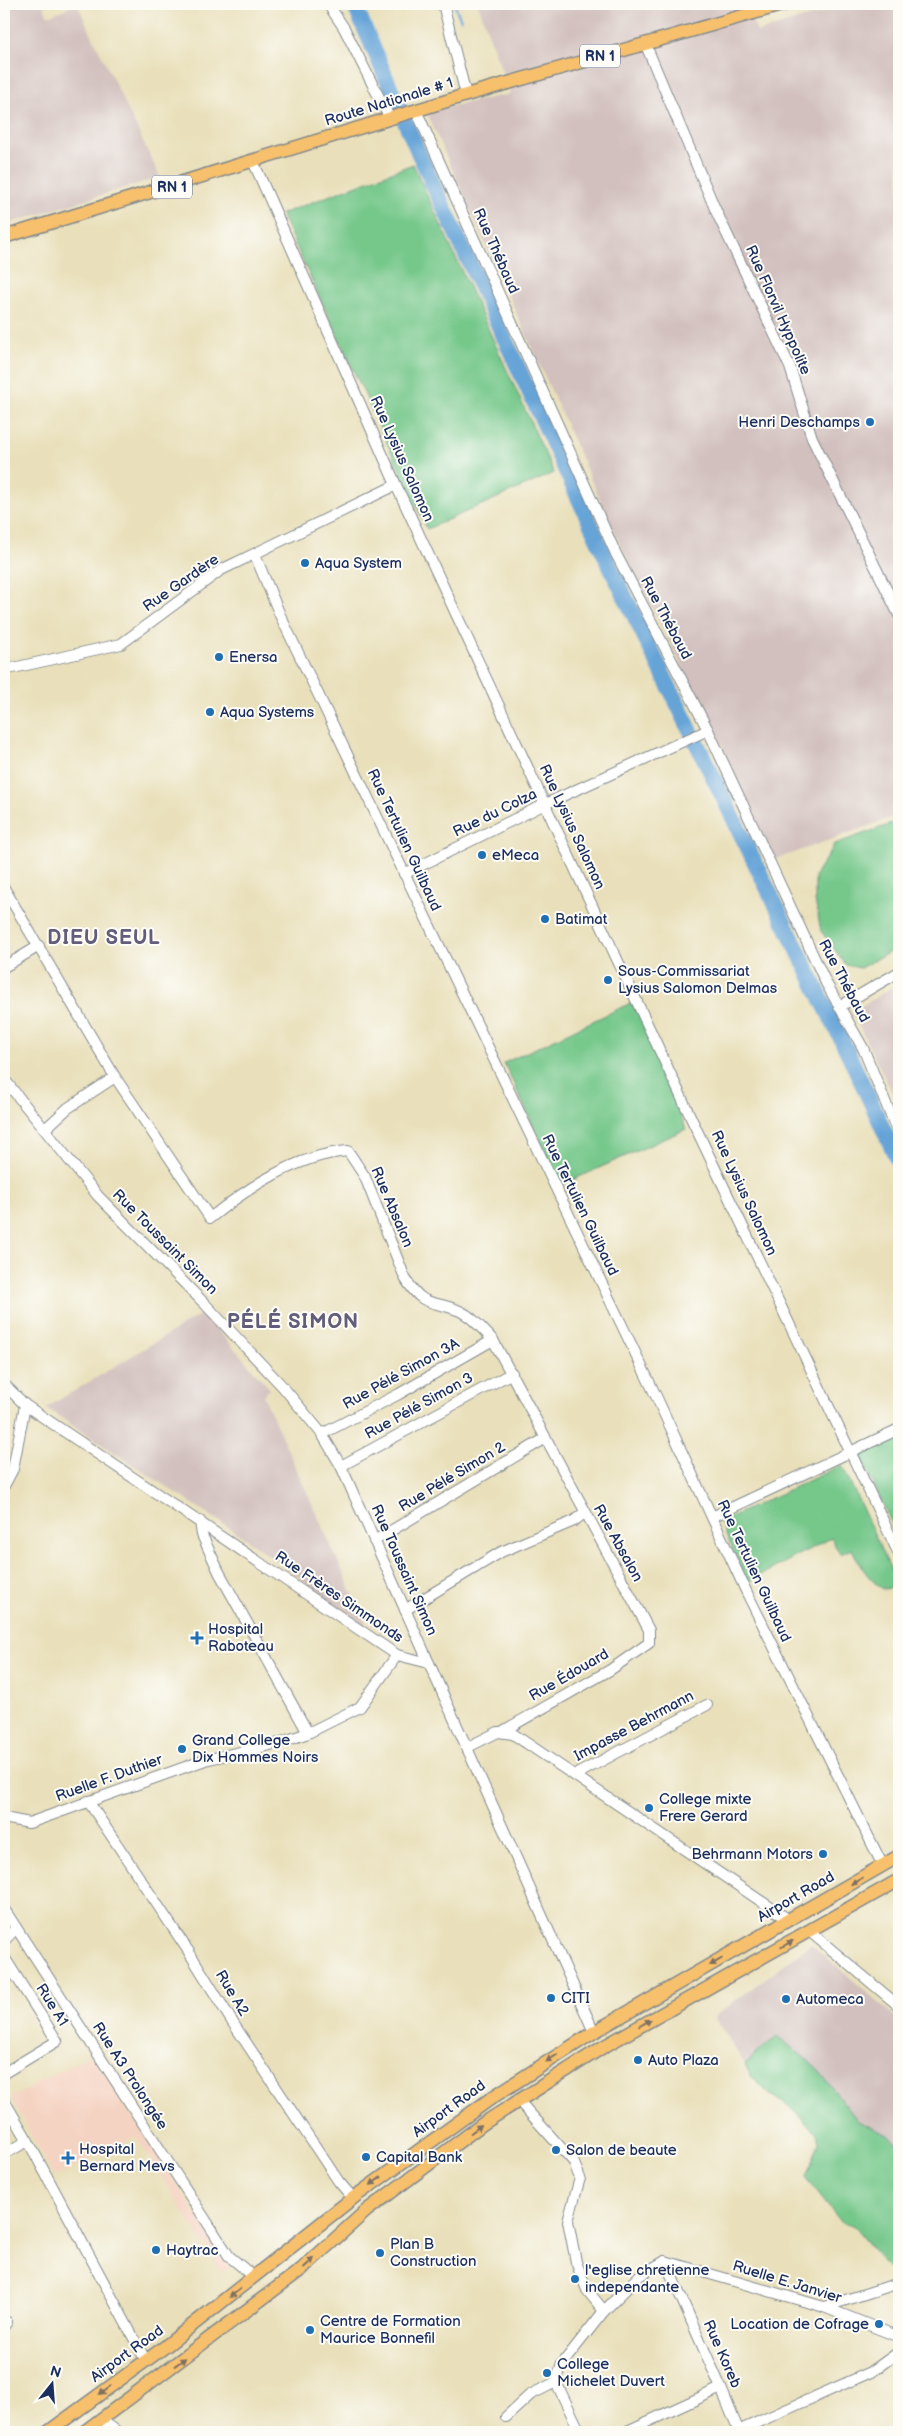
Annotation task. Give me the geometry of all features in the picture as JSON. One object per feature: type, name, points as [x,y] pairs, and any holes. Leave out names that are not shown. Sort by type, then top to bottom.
[{"type":"main road","name":"Route Nationale # 1","points":[[4,237],[466,95],[785,4]]},
{"type":"main road","name":"Airport Road","points":[[48,2432],[146,2361],[353,2198],[493,2097],[594,2032],[899,1856]]},
{"type":"main road","points":[[84,2432],[302,2269],[366,2211],[518,2100],[603,2047],[899,1880]]},
{"type":"main road","points":[[594,2032],[603,2047]]},
{"type":"main road","points":[[146,2361],[159,2377]]},
{"type":"street","points":[[328,4],[344,28],[395,117]]},
{"type":"street","points":[[443,4],[466,95]]},
{"type":"street","name":"Rue Florvil Hyppolite","points":[[645,43],[716,211],[790,367],[812,438],[899,615]]},
{"type":"street","name":"Rue Thébaud","points":[[416,110],[616,554],[706,731],[839,1006],[863,1048],[899,1135]]},
{"type":"street","name":"Rue Lysius Salomon","points":[[253,162],[396,484],[899,1554]]},
{"type":"street","name":"Rue Gardère","points":[[4,670],[121,644],[221,570],[255,555],[396,484]]},
{"type":"street","name":"Rue Tertulien Guilbaud","points":[[255,555],[280,615],[656,1396],[784,1670],[883,1866]]},
{"type":"street","name":"Rue du Colza","points":[[404,874],[545,804],[706,731]]},
{"type":"street","name":"Rue Absalon","points":[[4,888],[115,1077],[210,1218],[233,1200],[287,1168],[332,1152],[348,1151],[365,1177],[405,1278],[413,1292],[423,1300],[468,1316],[493,1340],[584,1513],[649,1630],[649,1643]]},
{"type":"street","points":[[4,967],[39,946]]},
{"type":"street","points":[[839,1006],[899,972]]},
{"type":"street","points":[[45,1129],[68,1108],[115,1077]]},
{"type":"street","name":"Rue Toussaint Simon","points":[[4,1079],[98,1196],[205,1304],[283,1387],[322,1434],[341,1466],[429,1663]]},
{"type":"street","name":"Rue Pélé Simon 3A","points":[[322,1434],[399,1394],[493,1340]]},
{"type":"street","name":"Rue Pélé Simon 3","points":[[341,1466],[512,1373]]},
{"type":"street","name":"Rue Frères Simmonds","points":[[4,1384],[25,1406],[200,1521],[397,1655],[429,1663]]},
{"type":"street","points":[[4,1486],[13,1469],[25,1406]]},
{"type":"street","points":[[712,1517],[899,1429]]},
{"type":"street","name":"Rue Pélé Simon 2","points":[[374,1541],[546,1438]]},
{"type":"street","points":[[405,1610],[501,1552],[574,1521],[584,1513]]},
{"type":"street","points":[[200,1521],[202,1535],[219,1572],[308,1733]]},
{"type":"street","name":"Rue Édouard","points":[[466,1748],[502,1731],[610,1670],[649,1643]]},
{"type":"street","name":"Ruelle F. Duthier","points":[[4,1818],[29,1823],[205,1760],[279,1743],[308,1733],[360,1707],[397,1655]]},
{"type":"street","points":[[429,1663],[594,2032]]},
{"type":"street","name":"Impasse Behrmann","points":[[575,1775],[707,1705]]},
{"type":"street","points":[[502,1731],[513,1734],[789,1920]]},
{"type":"street","name":"Rue A2","points":[[88,1801],[339,2182],[353,2198]]},
{"type":"street","name":"Rue A3 Prolongée","points":[[4,1909],[229,2256],[254,2277]]},
{"type":"street","points":[[4,1941],[16,1928]]},
{"type":"street","points":[[809,1931],[899,2006]]},
{"type":"street","name":"Rue A1","points":[[4,1957],[57,2042],[4,2072]]},
{"type":"street","points":[[4,2100],[146,2361]]},
{"type":"street","points":[[518,2100],[573,2161],[580,2178],[568,2221],[579,2269],[587,2290],[604,2311]]},
{"type":"street","points":[[4,2154],[28,2141]]},
{"type":"street","points":[[580,2432],[556,2382],[562,2364],[604,2311],[639,2276],[665,2261]]},
{"type":"street","name":"Ruelle E. Janvier","points":[[665,2261],[824,2307],[899,2337]]},
{"type":"street","name":"Rue Koreb","points":[[665,2261],[722,2388],[738,2432]]},
{"type":"street","points":[[824,2307],[899,2283]]},
{"type":"street","points":[[738,2432],[871,2372],[899,2352]]},
{"type":"street","points":[[506,2417],[530,2395],[556,2382]]},
{"type":"street","points":[[625,2432],[722,2388]]},
{"type":"street","points":[[100,2419],[118,2432]]},
{"type":"shaded area","points":[[4,4],[43,4],[48,16],[77,4],[160,177],[4,225]]},
{"type":"shaded area","points":[[478,4],[746,4],[757,32],[851,4],[899,4],[899,815],[774,860],[718,737],[618,540],[426,111],[510,94]]},
{"type":"shaded area","points":[[899,983],[899,1106],[852,1012]]},
{"type":"shaded area","points":[[203,1313],[270,1389],[263,1395],[368,1628],[242,1536],[46,1408]]},
{"type":"shaded area","points":[[811,1944],[899,2020],[899,2147],[890,2136],[858,2121],[816,2067],[777,2036],[745,2064],[714,2017]]},
{"type":"shaded area","name":"Hospital Bernard Mevs","points":[[92,2054],[231,2268],[222,2273],[136,2136],[54,2177],[11,2098]]},
{"type":"green space","points":[[413,164],[554,473],[427,529],[281,214]]},
{"type":"green space","points":[[899,821],[899,947],[860,968],[846,965],[821,931],[815,901],[815,876],[835,844]]},
{"type":"green space","points":[[633,1002],[686,1129],[561,1185],[504,1063]]},
{"type":"green space","points":[[899,1435],[899,1539],[859,1453]]},
{"type":"green space","points":[[842,1465],[899,1587],[883,1589],[865,1572],[852,1549],[840,1554],[831,1538],[748,1582],[720,1522]]},
{"type":"green space","points":[[777,2036],[816,2067],[858,2121],[890,2136],[899,2147],[899,2279],[897,2280],[855,2227],[842,2223],[806,2177],[819,2143],[817,2133],[785,2103],[769,2094],[750,2075],[745,2064]]},
{"type":"waterway","points":[[354,4],[420,156],[609,564],[848,1053],[899,1163]]},
{"type":"waterway","points":[[454,4],[461,20]]},
{"type":"waterway","points":[[24,1438],[27,1424]]},
{"type":"place","name":"Henri Deschamps","points":[[870,422]]},
{"type":"place","name":"Aqua System","points":[[305,563]]},
{"type":"place","name":"Enersa","points":[[219,657]]},
{"type":"place","name":"Aqua Systems","points":[[210,712]]},
{"type":"place","name":"eMeca","points":[[482,855]]},
{"type":"place","name":"Batimat","points":[[545,919]]},
{"type":"place","name":"Sous-Commissariat Lysius Salomon Delmas","points":[[608,980]]},
{"type":"place","name":"Hospital Raboteau","points":[[197,1638]]},
{"type":"place","name":"Grand College Dix Hommes Noirs","points":[[182,1749]]},
{"type":"place","name":"College mixte Frere Gerard","points":[[649,1808]]},
{"type":"place","name":"Behrmann Motors","points":[[823,1854]]},
{"type":"place","name":"CITI","points":[[551,1998]]},
{"type":"place","name":"Automeca","points":[[786,1999]]},
{"type":"place","name":"Auto Plaza","points":[[638,2060]]},
{"type":"place","name":"Salon de beaute","points":[[556,2150]]},
{"type":"place","name":"Capital Bank","points":[[366,2157]]},
{"type":"place","name":"Hospital Bernard Mevs","points":[[68,2158]]},
{"type":"place","name":"Haytrac","points":[[156,2250]]},
{"type":"place","name":"Plan B Construction","points":[[380,2253]]},
{"type":"place","name":"l'eglise chretienne independante","points":[[575,2279]]},
{"type":"place","name":"Location de Cofrage","points":[[879,2324]]},
{"type":"place","name":"Centre de Formation Maurice Bonnefil","points":[[310,2330]]},
{"type":"place","name":"College Michelet Duvert","points":[[547,2373]]},
{"type":"district","name":"DIEU SEUL","points":[[104,938]]},
{"type":"district","name":"PÉLÉ SIMON","points":[[293,1322]]}]
